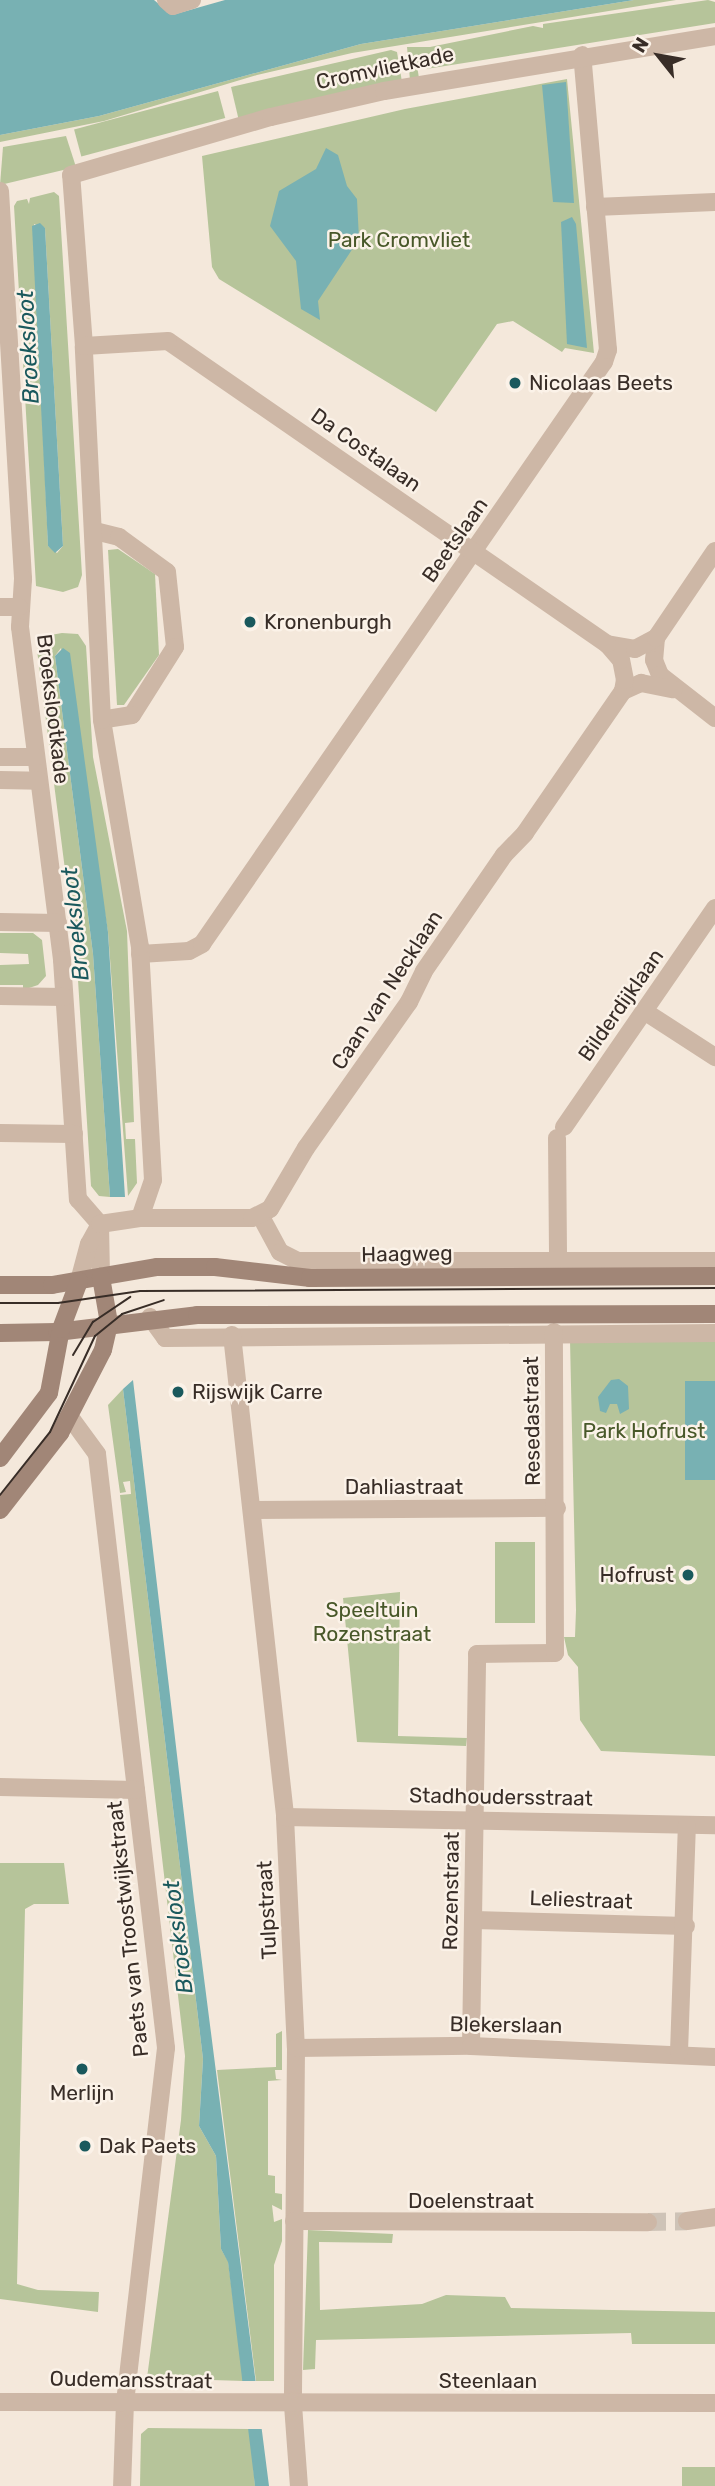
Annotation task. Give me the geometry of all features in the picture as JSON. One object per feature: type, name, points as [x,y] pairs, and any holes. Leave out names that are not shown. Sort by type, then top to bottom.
[{"type":"main road","name":"Haagweg","points":[[0,1285],[79,1281],[135,1269],[203,1267],[310,1278],[715,1276]]},
{"type":"main road","points":[[0,1510],[70,1418],[103,1350],[108,1323],[102,1277]]},
{"type":"main road","points":[[0,1458],[49,1393],[61,1331],[79,1281]]},
{"type":"main road","points":[[0,1333],[61,1331],[150,1317],[715,1314]]},
{"type":"street","points":[[169,3],[192,0]]},
{"type":"street","name":"Cromvlietkade","points":[[84,346],[71,175],[271,117],[407,86],[582,55],[715,36]]},
{"type":"street","name":"Beetslaan","points":[[140,954],[189,951],[202,944],[604,362],[608,350],[582,55]]},
{"type":"street","name":"Broekslootkade","points":[[0,191],[23,579],[19,607],[58,923],[78,1199],[100,1224]]},
{"type":"street","points":[[595,207],[715,202]]},
{"type":"street","name":"Da Costalaan","points":[[84,346],[168,341],[607,644],[623,664],[623,691]]},
{"type":"street","points":[[84,346],[102,720],[140,954],[153,1183],[140,1217]]},
{"type":"street","points":[[95,531],[119,537],[167,572],[175,647],[132,715],[102,720]]},
{"type":"street","points":[[607,644],[635,649],[656,638],[715,551]]},
{"type":"street","points":[[0,607],[19,607]]},
{"type":"street","points":[[656,638],[655,667],[676,691],[715,718]]},
{"type":"street","points":[[623,691],[645,682],[676,691]]},
{"type":"street","name":"Caan van Necklaan","points":[[260,1215],[271,1207],[306,1148],[409,1002],[425,971],[623,691]]},
{"type":"street","points":[[0,757],[36,757]]},
{"type":"street","points":[[0,780],[39,781]]},
{"type":"street","name":"Bilderdijklaan","points":[[558,1260],[560,1133],[715,908]]},
{"type":"street","points":[[0,922],[58,923]]},
{"type":"street","points":[[0,996],[64,997]]},
{"type":"street","points":[[644,1011],[715,1057]]},
{"type":"street","points":[[0,1133],[74,1134]]},
{"type":"street","points":[[100,1224],[140,1217],[260,1215]]},
{"type":"street","name":"Haagweg","points":[[260,1215],[280,1252],[298,1261],[715,1261]]},
{"type":"street","points":[[100,1224],[102,1277]]},
{"type":"street","points":[[79,1281],[89,1244],[100,1224]]},
{"type":"street","points":[[150,1317],[165,1338],[554,1332],[715,1333]]},
{"type":"street","name":"Resedastraat","points":[[477,1654],[555,1653],[557,1508],[554,1332]]},
{"type":"street","name":"Tulpstraat","points":[[232,1335],[285,1817],[296,2048],[293,2405],[299,2486]]},
{"type":"street","name":"Paets van Troostwijkstraat","points":[[70,1418],[97,1454],[166,2061],[126,2393],[122,2486]]},
{"type":"street","name":"Dahliastraat","points":[[252,1510],[557,1508]]},
{"type":"street","name":"Rozenstraat","points":[[471,2046],[477,1654]]},
{"type":"street","points":[[0,1787],[136,1790]]},
{"type":"street","name":"Stadhoudersstraat","points":[[285,1817],[475,1818],[715,1825]]},
{"type":"street","points":[[679,2052],[686,1926],[687,1825]]},
{"type":"street","name":"Leliestraat","points":[[474,1920],[686,1926]]},
{"type":"street","name":"Blekerslaan","points":[[296,2048],[471,2046],[679,2052],[715,2057]]},
{"type":"street","points":[[687,2221],[715,2217]]},
{"type":"street","name":"Doelenstraat","points":[[294,2221],[648,2222]]},
{"type":"street","name":"Oudemansstraat","points":[[0,2402],[126,2393],[267,2405]]},
{"type":"street","name":"Steenlaan","points":[[267,2405],[715,2403]]},
{"type":"green space","points":[[634,0],[676,0],[352,53],[257,75],[104,121],[0,142],[0,135],[99,116],[361,44]]},
{"type":"green space","points":[[708,0],[715,2],[715,23],[426,69],[424,64],[417,66],[419,78],[410,80],[407,47],[430,47],[533,26],[543,28],[543,24]]},
{"type":"green space","points":[[391,50],[397,52],[402,82],[239,121],[231,87]]},
{"type":"green space","name":"Park Cromvliet","points":[[567,79],[594,353],[565,348],[562,352],[513,321],[497,324],[436,412],[219,279],[212,267],[202,156],[405,109]]},
{"type":"green space","points":[[218,91],[225,118],[81,157],[74,130]]},
{"type":"green space","points":[[66,136],[76,167],[0,185],[3,147]]},
{"type":"green space","points":[[54,192],[59,196],[82,575],[78,587],[63,592],[36,586],[14,206],[17,201],[27,199],[29,204],[30,198]],"holes":[[[34,224],[45,228],[63,546],[57,553],[48,546]]]},
{"type":"green space","points":[[118,549],[155,574],[159,655],[124,705],[117,705],[108,550]]},
{"type":"green space","points":[[78,634],[86,646],[93,757],[127,931],[134,1122],[125,1123],[126,1139],[135,1139],[137,1183],[128,1196],[108,932],[61,648],[55,656],[93,954],[110,1197],[99,1196],[91,1186],[77,964],[37,650],[45,636]]},
{"type":"green space","points":[[0,933],[33,933],[42,940],[46,976],[38,985],[23,990],[23,985],[0,985],[0,965],[29,964],[28,954],[0,953]]},
{"type":"green space","name":"Park Hofrust","points":[[715,1339],[715,1756],[601,1751],[580,1720],[578,1667],[568,1655],[564,1637],[575,1637],[576,1610],[570,1340]]},
{"type":"green space","points":[[123,1389],[203,2059],[199,2126],[216,2156],[221,2249],[228,2261],[244,2381],[147,2378],[181,2120],[185,2056],[120,1495],[131,1494],[130,1481],[123,1482],[126,1492],[120,1493],[108,1405]]},
{"type":"green space","points":[[495,1542],[535,1542],[535,1623],[495,1623]]},
{"type":"green space","name":"Speeltuin Rozenstraat","points":[[400,1592],[398,1736],[467,1738],[466,1746],[357,1742],[343,1598]]},
{"type":"green space","points":[[0,1863],[64,1863],[69,1904],[34,1904],[25,1909],[17,2284],[38,2290],[99,2292],[98,2312],[0,2299]]},
{"type":"green space","points":[[282,2031],[282,2070],[275,2070],[276,2079],[282,2080],[268,2081],[268,2175],[275,2176],[275,2193],[282,2194],[282,2210],[272,2205],[274,2222],[282,2219],[282,2241],[274,2265],[274,2381],[256,2381],[217,2070],[276,2067],[276,2034]]},
{"type":"green space","points":[[308,2230],[393,2234],[392,2243],[319,2242],[320,2310],[422,2304],[446,2295],[505,2297],[511,2308],[715,2312],[715,2344],[632,2344],[631,2333],[316,2340],[315,2369],[303,2370]]},
{"type":"green space","points":[[148,2428],[250,2429],[255,2486],[140,2486],[141,2434]]},
{"type":"green space","points":[[682,2467],[715,2467],[715,2486],[682,2486]]},
{"type":"water","points":[[0,0],[154,0],[172,15],[225,0],[634,0],[361,44],[99,116],[0,135]]},
{"type":"water","points":[[566,82],[574,203],[553,202],[542,85]]},
{"type":"water","points":[[326,148],[338,155],[347,186],[357,199],[359,239],[318,301],[320,320],[301,309],[296,261],[270,226],[279,191],[316,169]]},
{"type":"water","points":[[572,217],[576,224],[587,348],[567,344],[561,222]]},
{"type":"water","points":[[40,223],[45,228],[63,546],[55,553],[48,546],[32,226]]},
{"type":"water","points":[[63,648],[70,653],[108,932],[125,1197],[110,1197],[93,954],[55,656]]},
{"type":"water","points":[[619,1379],[628,1386],[629,1409],[620,1414],[617,1404],[610,1404],[606,1413],[600,1411],[598,1397],[611,1380]]},
{"type":"water","points":[[133,1380],[194,1900],[269,2486],[255,2486],[228,2262],[221,2249],[216,2156],[199,2126],[203,2059],[123,1389]]},
{"type":"water","points":[[685,1381],[715,1381],[715,1480],[685,1480]]},
{"type":"pier","points":[[240,2381],[260,2381],[266,2429],[247,2429]]},
{"type":"tunnel","points":[[648,2222],[687,2221]]},
{"type":"tram line","points":[[0,1303],[58,1303],[140,1291],[715,1288]]},
{"type":"tram line","points":[[73,1355],[93,1322],[130,1297]]},
{"type":"tram line","points":[[0,1495],[50,1432],[95,1336],[122,1314],[164,1300]]},
{"type":"place","name":"Nicolaas Beets","points":[[515,383]]},
{"type":"place","name":"Kronenburgh","points":[[250,622]]},
{"type":"place","name":"Rijswijk Carre","points":[[178,1392]]},
{"type":"place","name":"Hofrust","points":[[688,1575]]},
{"type":"place","name":"Merlijn","points":[[82,2069]]},
{"type":"place","name":"Dak Paets","points":[[85,2146]]},
{"type":"water label","name":"Broeksloot","points":[[28,347]]},
{"type":"water label","name":"Broeksloot","points":[[75,924]]},
{"type":"water label","name":"Broeksloot","points":[[178,1937]]}]
